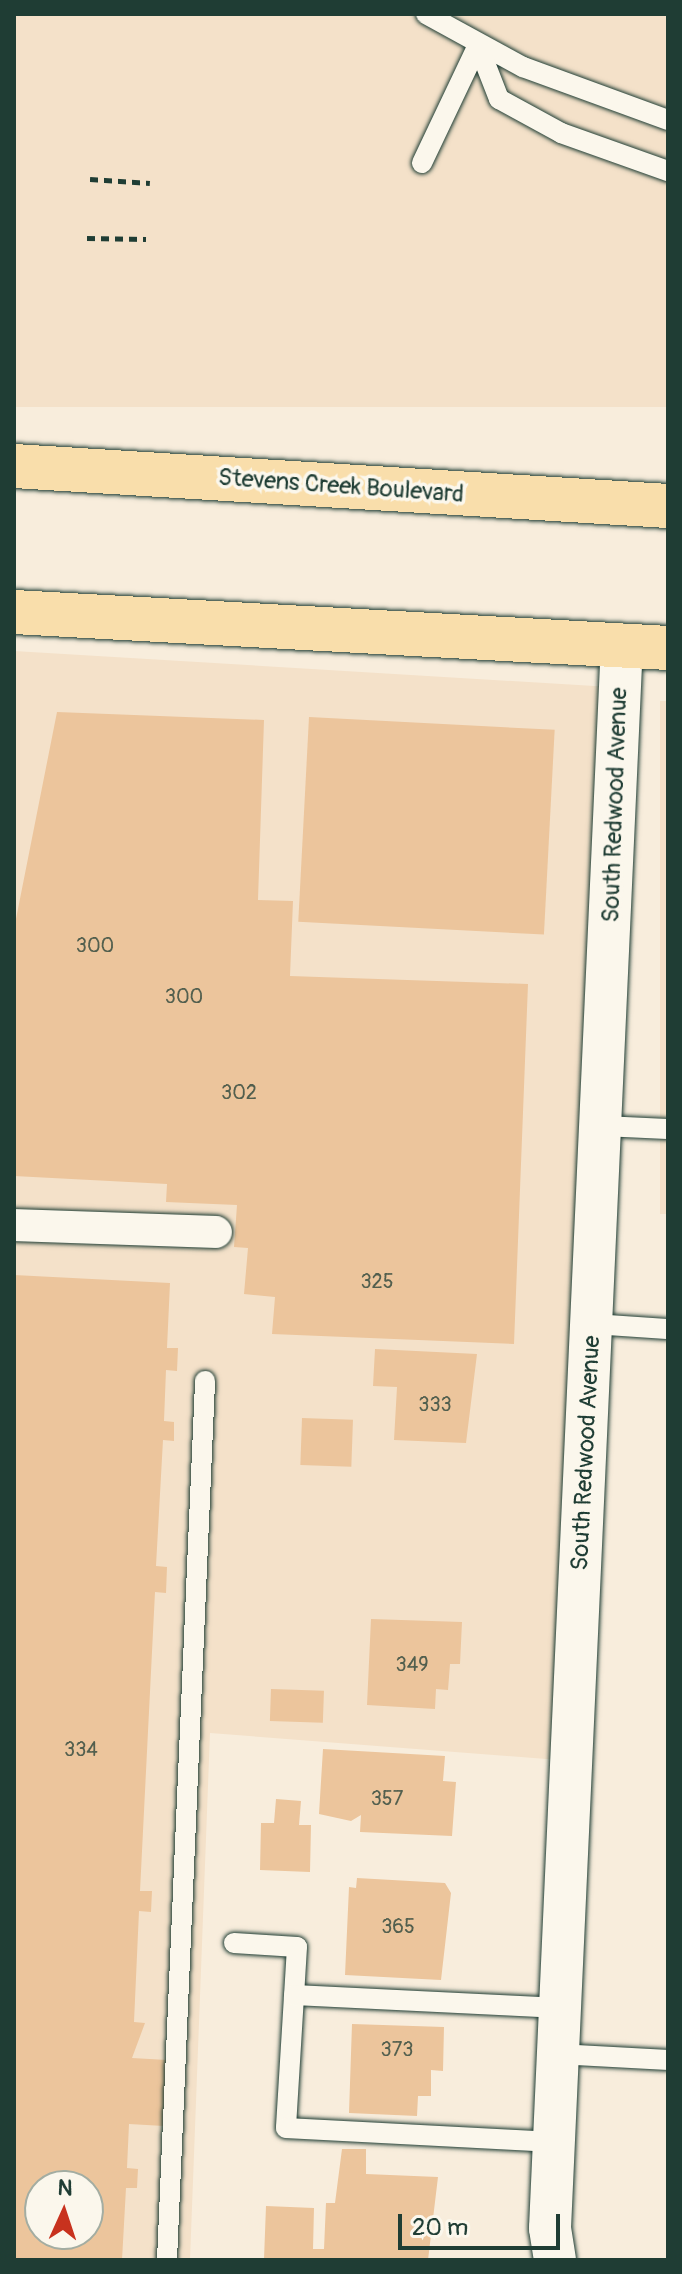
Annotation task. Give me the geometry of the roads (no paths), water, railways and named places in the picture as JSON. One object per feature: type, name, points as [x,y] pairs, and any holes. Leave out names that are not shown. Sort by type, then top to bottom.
[{"type":"main road","name":"Stevens Creek Boulevard","points":[[14,466],[668,506]]},
{"type":"main road","points":[[14,612],[668,648]]},
{"type":"street","name":"South Redwood Avenue","points":[[555,2260],[554,2142],[622,645]]},
{"type":"street","points":[[14,1225],[216,1232]]},
{"type":"lane","points":[[426,14],[478,45],[668,120]]},
{"type":"lane","points":[[422,163],[478,45]]},
{"type":"lane","points":[[478,45],[499,99],[561,133],[668,171]]},
{"type":"lane","points":[[602,1126],[668,1129]]},
{"type":"lane","points":[[592,1324],[668,1329]]},
{"type":"lane","points":[[167,2260],[205,1381]]},
{"type":"lane","points":[[234,1943],[297,1947],[286,2128],[554,2142]]},
{"type":"lane","points":[[294,1995],[561,2008]]},
{"type":"lane","points":[[558,2054],[668,2060]]}]
